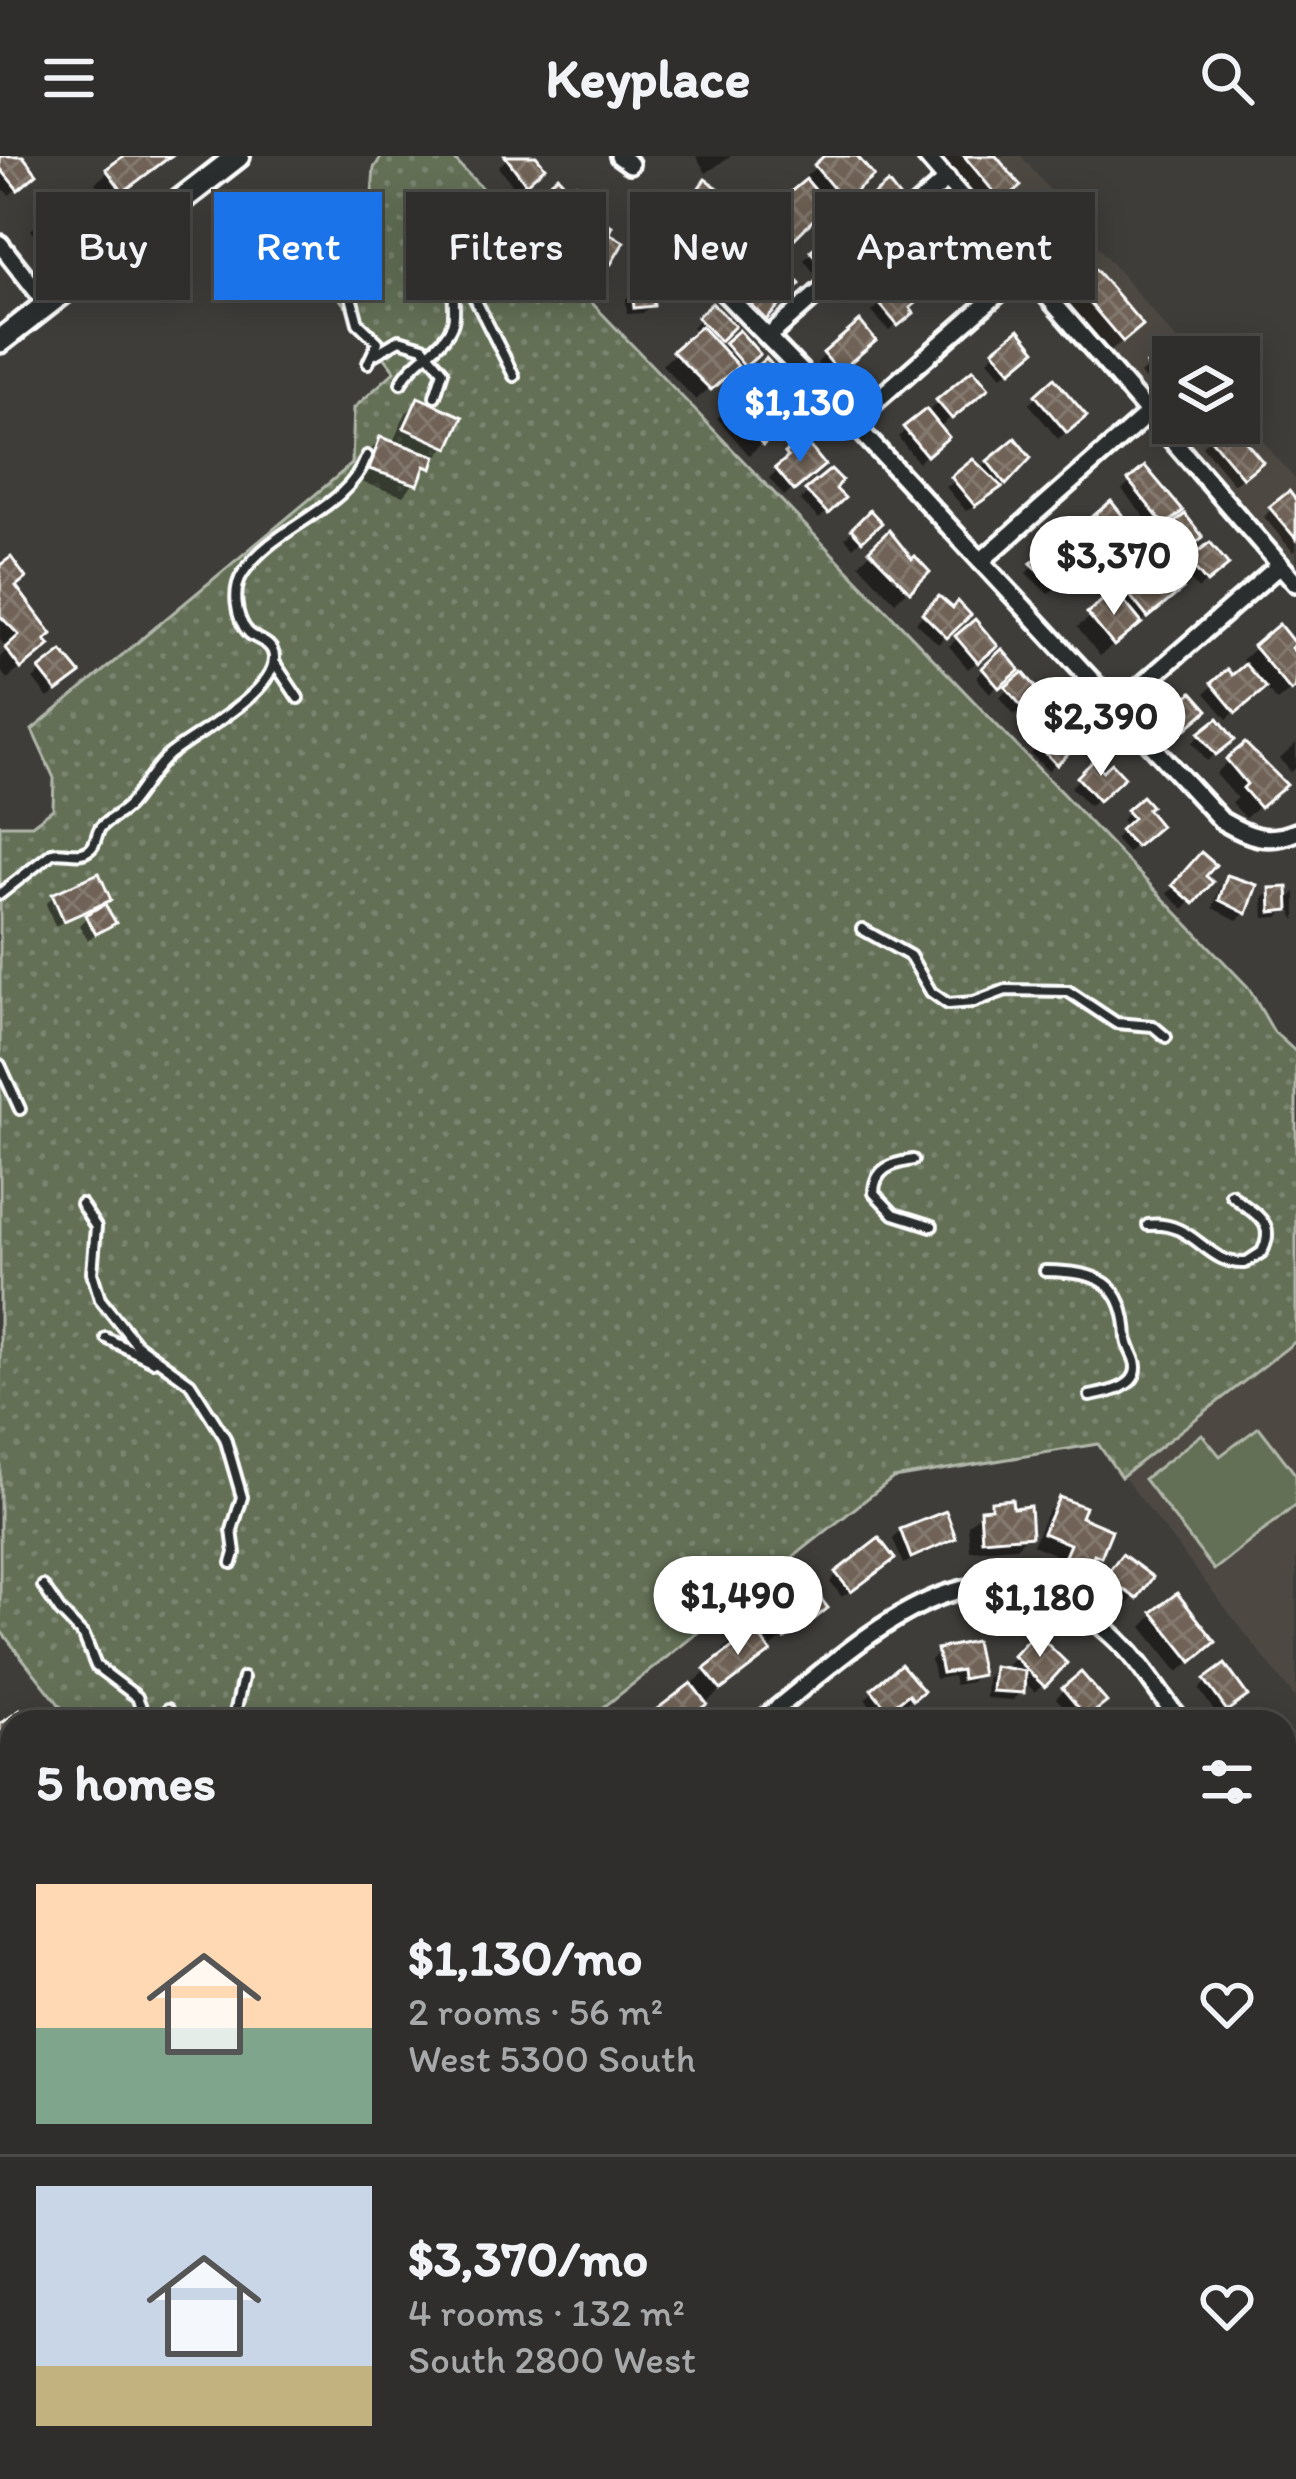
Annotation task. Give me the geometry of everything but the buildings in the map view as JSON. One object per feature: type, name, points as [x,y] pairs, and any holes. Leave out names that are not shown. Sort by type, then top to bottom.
[{"type":"street","points":[[926,156],[957,192]]},
{"type":"street","points":[[0,341],[230,158]]},
{"type":"street","points":[[768,338],[946,179]]},
{"type":"street","points":[[0,244],[47,304]]},
{"type":"street","points":[[731,300],[830,401]]},
{"type":"street","points":[[991,300],[852,422],[1222,821],[1248,837],[1277,839],[1296,832]]},
{"type":"street","points":[[1051,300],[1296,584]]},
{"type":"street","points":[[981,561],[1149,413]]},
{"type":"street","points":[[1117,707],[1280,565]]},
{"type":"street","points":[[775,1710],[889,1622],[928,1598],[971,1585],[1020,1587],[1084,1612],[1116,1638],[1172,1710]]},
{"type":"lane","points":[[401,383],[452,326],[454,296],[465,289],[472,293],[514,376]]},
{"type":"lane","points":[[352,300],[358,323],[378,341],[372,359],[399,340],[411,341],[428,352],[442,371],[435,396]]},
{"type":"lane","points":[[298,698],[269,646],[243,625],[238,581],[250,563],[291,528],[355,483],[367,456]]},
{"type":"lane","points":[[0,894],[52,853],[82,854],[92,848],[99,830],[125,809],[166,758],[240,712],[274,660]]},
{"type":"lane","points":[[862,929],[910,956],[934,996],[949,1004],[974,1002],[1014,989],[1068,991],[1115,1023],[1154,1026],[1166,1037]]},
{"type":"lane","points":[[0,1065],[20,1109]]},
{"type":"lane","points":[[913,1160],[895,1162],[882,1171],[874,1193],[894,1214],[932,1226]]},
{"type":"lane","points":[[1148,1225],[1176,1227],[1218,1258],[1245,1263],[1262,1252],[1268,1228],[1265,1220],[1231,1194]]},
{"type":"lane","points":[[81,1204],[96,1227],[92,1264],[97,1291],[130,1337],[190,1383],[224,1438],[242,1497],[232,1530],[232,1563]]},
{"type":"lane","points":[[1045,1271],[1084,1273],[1103,1281],[1127,1314],[1128,1345],[1136,1367],[1133,1377],[1116,1389],[1090,1396]]},
{"type":"lane","points":[[122,1349],[130,1347],[130,1337]]},
{"type":"lane","points":[[106,1338],[162,1365]]},
{"type":"lane","points":[[43,1586],[84,1636],[96,1666],[137,1697],[142,1710]]},
{"type":"lane","points":[[236,1710],[243,1678]]},
{"type":"shaded area","points":[[943,156],[1021,156],[1051,192],[974,192]]},
{"type":"shaded area","points":[[1095,243],[1173,336],[1152,336],[1152,398],[1068,300],[1095,300]]},
{"type":"shaded area","points":[[1260,438],[1296,480],[1296,564],[1192,444],[1260,444]]},
{"type":"shaded area","points":[[1296,1342],[1296,1699],[1123,1476]]},
{"type":"green space","points":[[382,156],[451,156],[486,192],[406,192],[406,300],[589,300],[1248,987],[1274,1032],[1296,1052],[1296,1341],[1121,1477],[1098,1444],[893,1478],[600,1710],[63,1710],[0,1630],[0,825],[32,825],[53,809],[54,778],[32,730],[352,464],[354,408],[395,371],[341,300],[382,300],[382,192],[372,192],[374,168]]},
{"type":"green space","points":[[1259,1427],[1296,1475],[1296,1505],[1214,1570],[1144,1479],[1202,1434],[1220,1456]]}]
